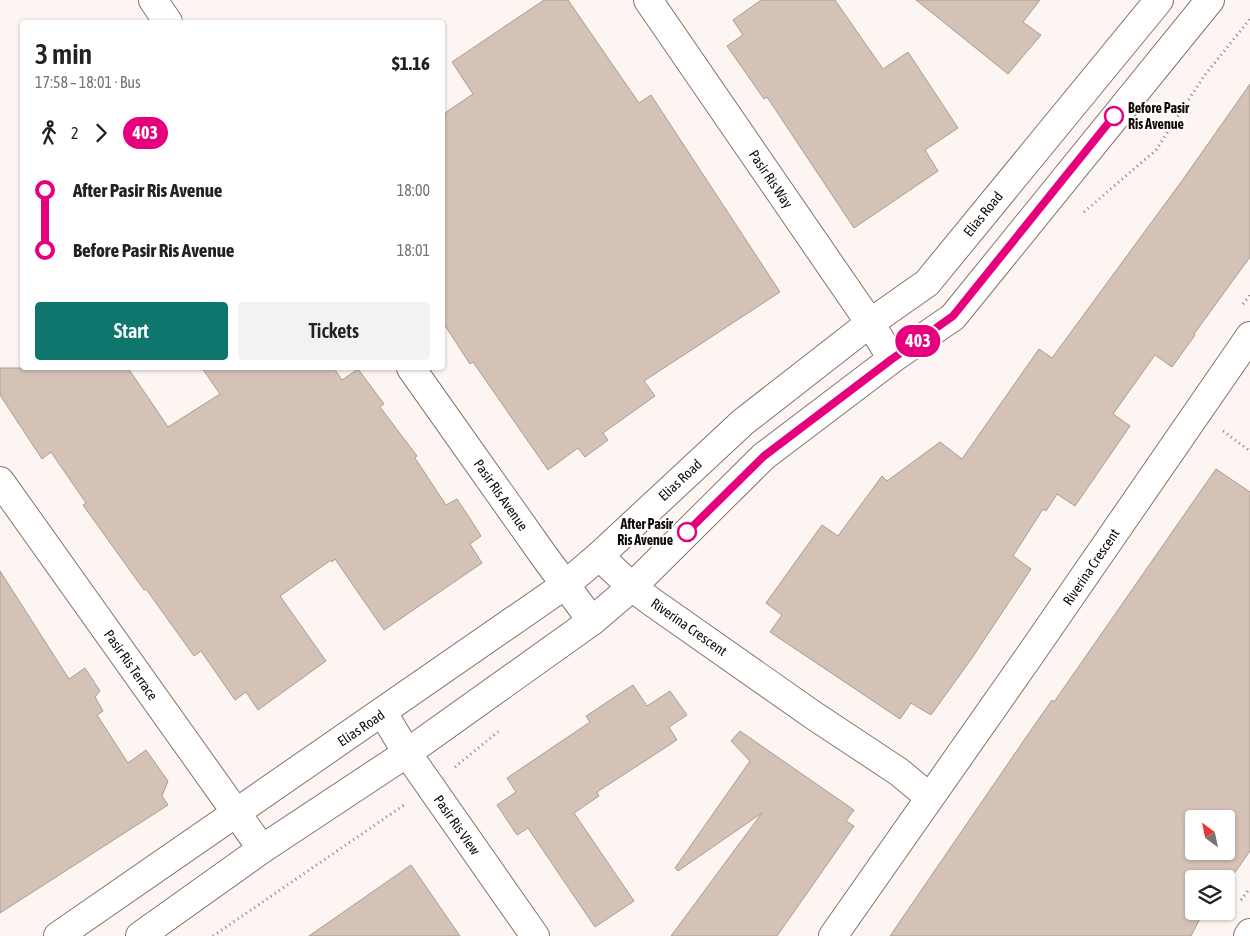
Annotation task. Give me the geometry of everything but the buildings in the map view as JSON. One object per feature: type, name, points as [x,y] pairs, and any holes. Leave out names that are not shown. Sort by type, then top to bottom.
[{"type":"street","points":[[153,0],[167,20]]},
{"type":"street","name":"Pasir Ris Way","points":[[648,0],[870,323],[892,359]]},
{"type":"street","name":"Elias Road","points":[[58,936],[566,585],[743,422],[870,323],[927,283],[1159,0]]},
{"type":"street","points":[[140,936],[262,849],[407,753],[592,621],[632,587],[764,456],[892,359],[953,316],[1210,0]]},
{"type":"street","name":"Riverina Crescent","points":[[833,936],[1250,336]]},
{"type":"street","name":"Pasir Ris Avenue","points":[[412,370],[592,621]]},
{"type":"street","name":"Pasir Ris Terrace","points":[[0,481],[262,849]]},
{"type":"street","name":"Riverina Crescent","points":[[599,556],[632,587],[813,715],[899,772],[929,797]]},
{"type":"street","name":"Pasir Ris View","points":[[383,713],[407,753],[535,936]]},
{"type":"path","points":[[1239,311],[1250,294]]},
{"type":"path","points":[[213,936],[431,787]]},
{"type":"bus line","name":"403","points":[[687,532],[764,456],[892,359],[953,316],[1114,116]]},
{"type":"place","name":"Before Pasir Ris Avenue","points":[[1114,116]]},
{"type":"place","name":"After Pasir Ris Avenue","points":[[687,532]]}]
